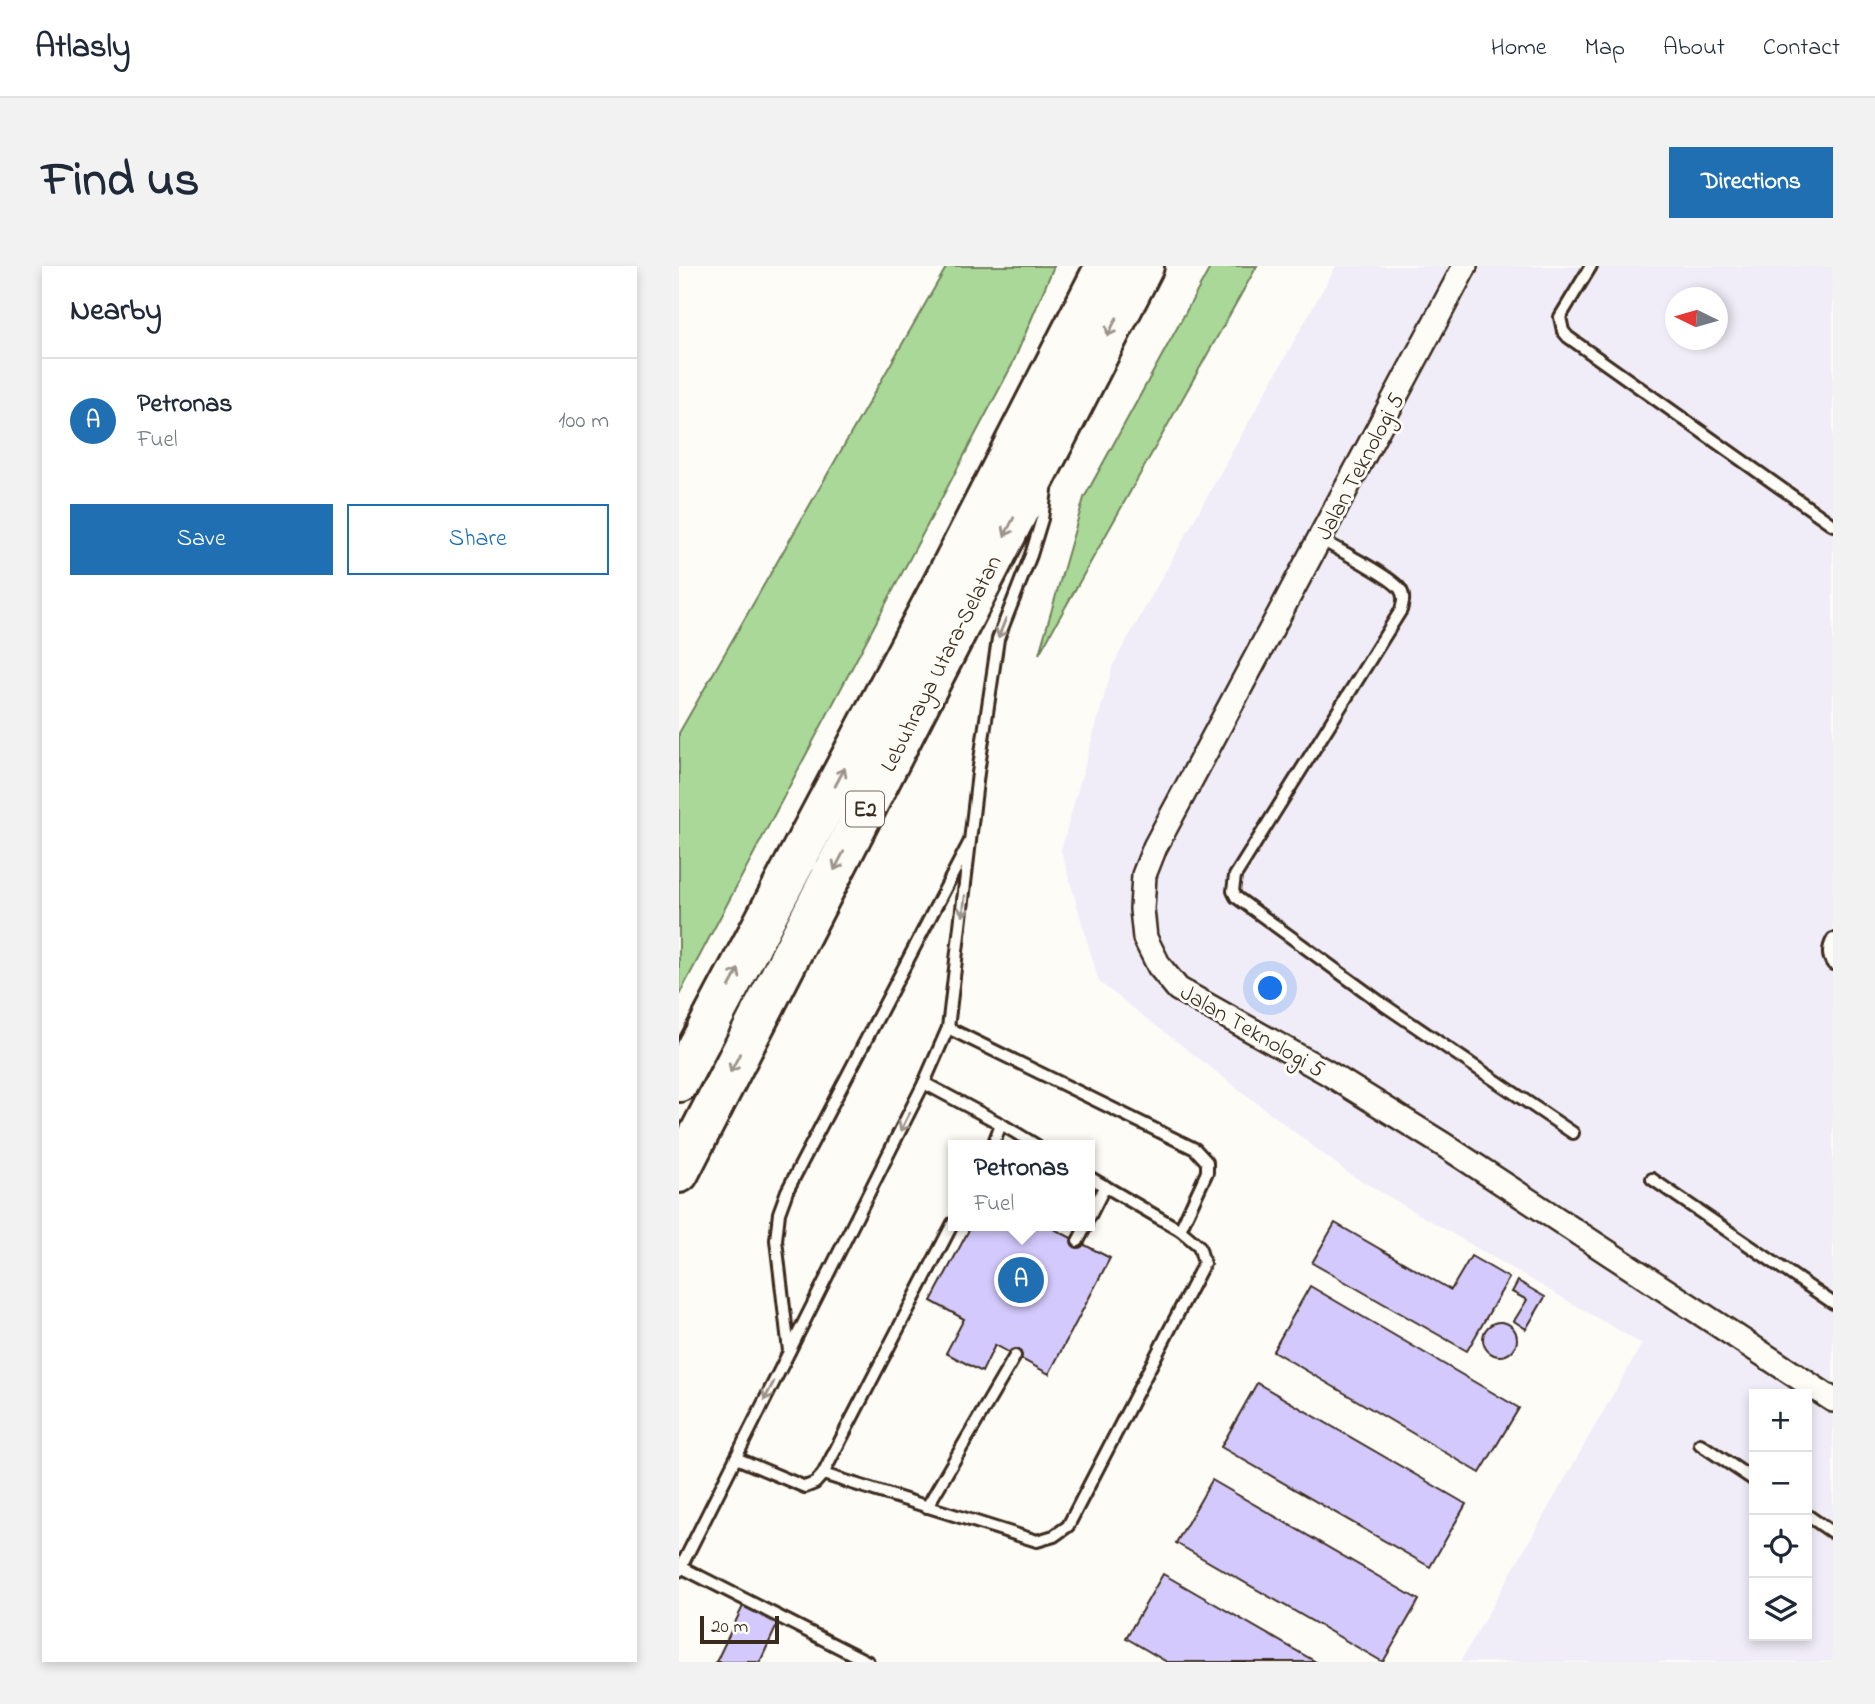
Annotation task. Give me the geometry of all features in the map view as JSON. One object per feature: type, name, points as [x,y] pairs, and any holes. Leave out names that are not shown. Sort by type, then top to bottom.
[{"type":"highway","points":[[943,583],[987,454],[1077,266]]},
{"type":"highway","name":"Lebuhraya Utara–Selatan","points":[[679,1082],[943,583],[1105,266]]},
{"type":"highway","name":"Lebuhraya Utara–Selatan","points":[[679,1173],[1143,266]]},
{"type":"street","name":"Jalan Teknologi 5","points":[[1465,266],[1155,847],[1144,875],[1142,909],[1145,938],[1159,966],[1178,989],[1328,1073],[1444,1145],[1833,1401]]},
{"type":"lane","points":[[1591,266],[1560,317],[1563,331],[1568,337],[1833,526]]},
{"type":"lane","points":[[868,1662],[680,1569],[924,1083],[948,1028],[998,639],[1042,519],[1052,445]]},
{"type":"lane","points":[[1320,539],[1394,583],[1403,595],[1403,603],[1235,876],[1233,891],[1241,903],[1384,1005],[1573,1133]]},
{"type":"lane","points":[[790,1351],[776,1240],[779,1213],[787,1191],[971,838]]},
{"type":"lane","points":[[1833,939],[1828,948],[1833,964]]},
{"type":"lane","points":[[948,1028],[1195,1149],[1207,1162],[1207,1171],[1180,1230]]},
{"type":"lane","points":[[924,1083],[1028,1140]]},
{"type":"lane","points":[[995,1140],[1001,1124]]},
{"type":"lane","points":[[1652,1179],[1833,1303]]},
{"type":"lane","points":[[823,1474],[1037,1541],[1054,1536],[1068,1526],[1204,1263],[1199,1246],[1180,1230],[1095,1180]]},
{"type":"lane","points":[[1095,1206],[1105,1186]]},
{"type":"lane","points":[[736,1458],[805,1486],[815,1483],[823,1474],[949,1231]]},
{"type":"lane","points":[[1078,1241],[1083,1231]]},
{"type":"lane","points":[[927,1507],[1014,1356]]},
{"type":"lane","points":[[1700,1444],[1749,1477]]},
{"type":"lane","points":[[1812,1518],[1833,1533]]},
{"type":"shaded area","points":[[1336,266],[1833,266],[1833,1662],[1460,1662],[1642,1344],[1348,1173],[1099,982],[1061,850],[1113,665]]},
{"type":"green space","points":[[947,266],[1054,266],[1012,365],[679,995],[679,733]]},
{"type":"green space","points":[[1211,266],[1257,266],[1039,654],[1084,498]]},
{"type":"building","points":[[1335,1223],[1451,1290],[1471,1256],[1509,1278],[1467,1351],[1312,1263]]},
{"type":"building","points":[[968,1231],[1058,1231],[1110,1258],[1049,1374],[995,1345],[982,1372],[946,1353],[964,1319],[931,1301]]},
{"type":"building","points":[[1518,1281],[1545,1297],[1526,1329],[1514,1321],[1527,1300],[1512,1292]]},
{"type":"building","points":[[1310,1286],[1519,1408],[1480,1473],[1273,1351]]},
{"type":"building","points":[[1500,1322],[1512,1327],[1517,1339],[1512,1351],[1500,1356],[1488,1351],[1483,1339],[1488,1327]]},
{"type":"building","points":[[1257,1383],[1466,1504],[1430,1567],[1221,1447]]},
{"type":"building","points":[[1212,1480],[1419,1600],[1383,1662],[1176,1543]]},
{"type":"building","points":[[1163,1574],[1316,1662],[1167,1662],[1126,1638]]},
{"type":"building","points":[[744,1604],[779,1621],[760,1662],[716,1662]]},
{"type":"place","name":"Petronas","points":[[1021,1280]]}]
